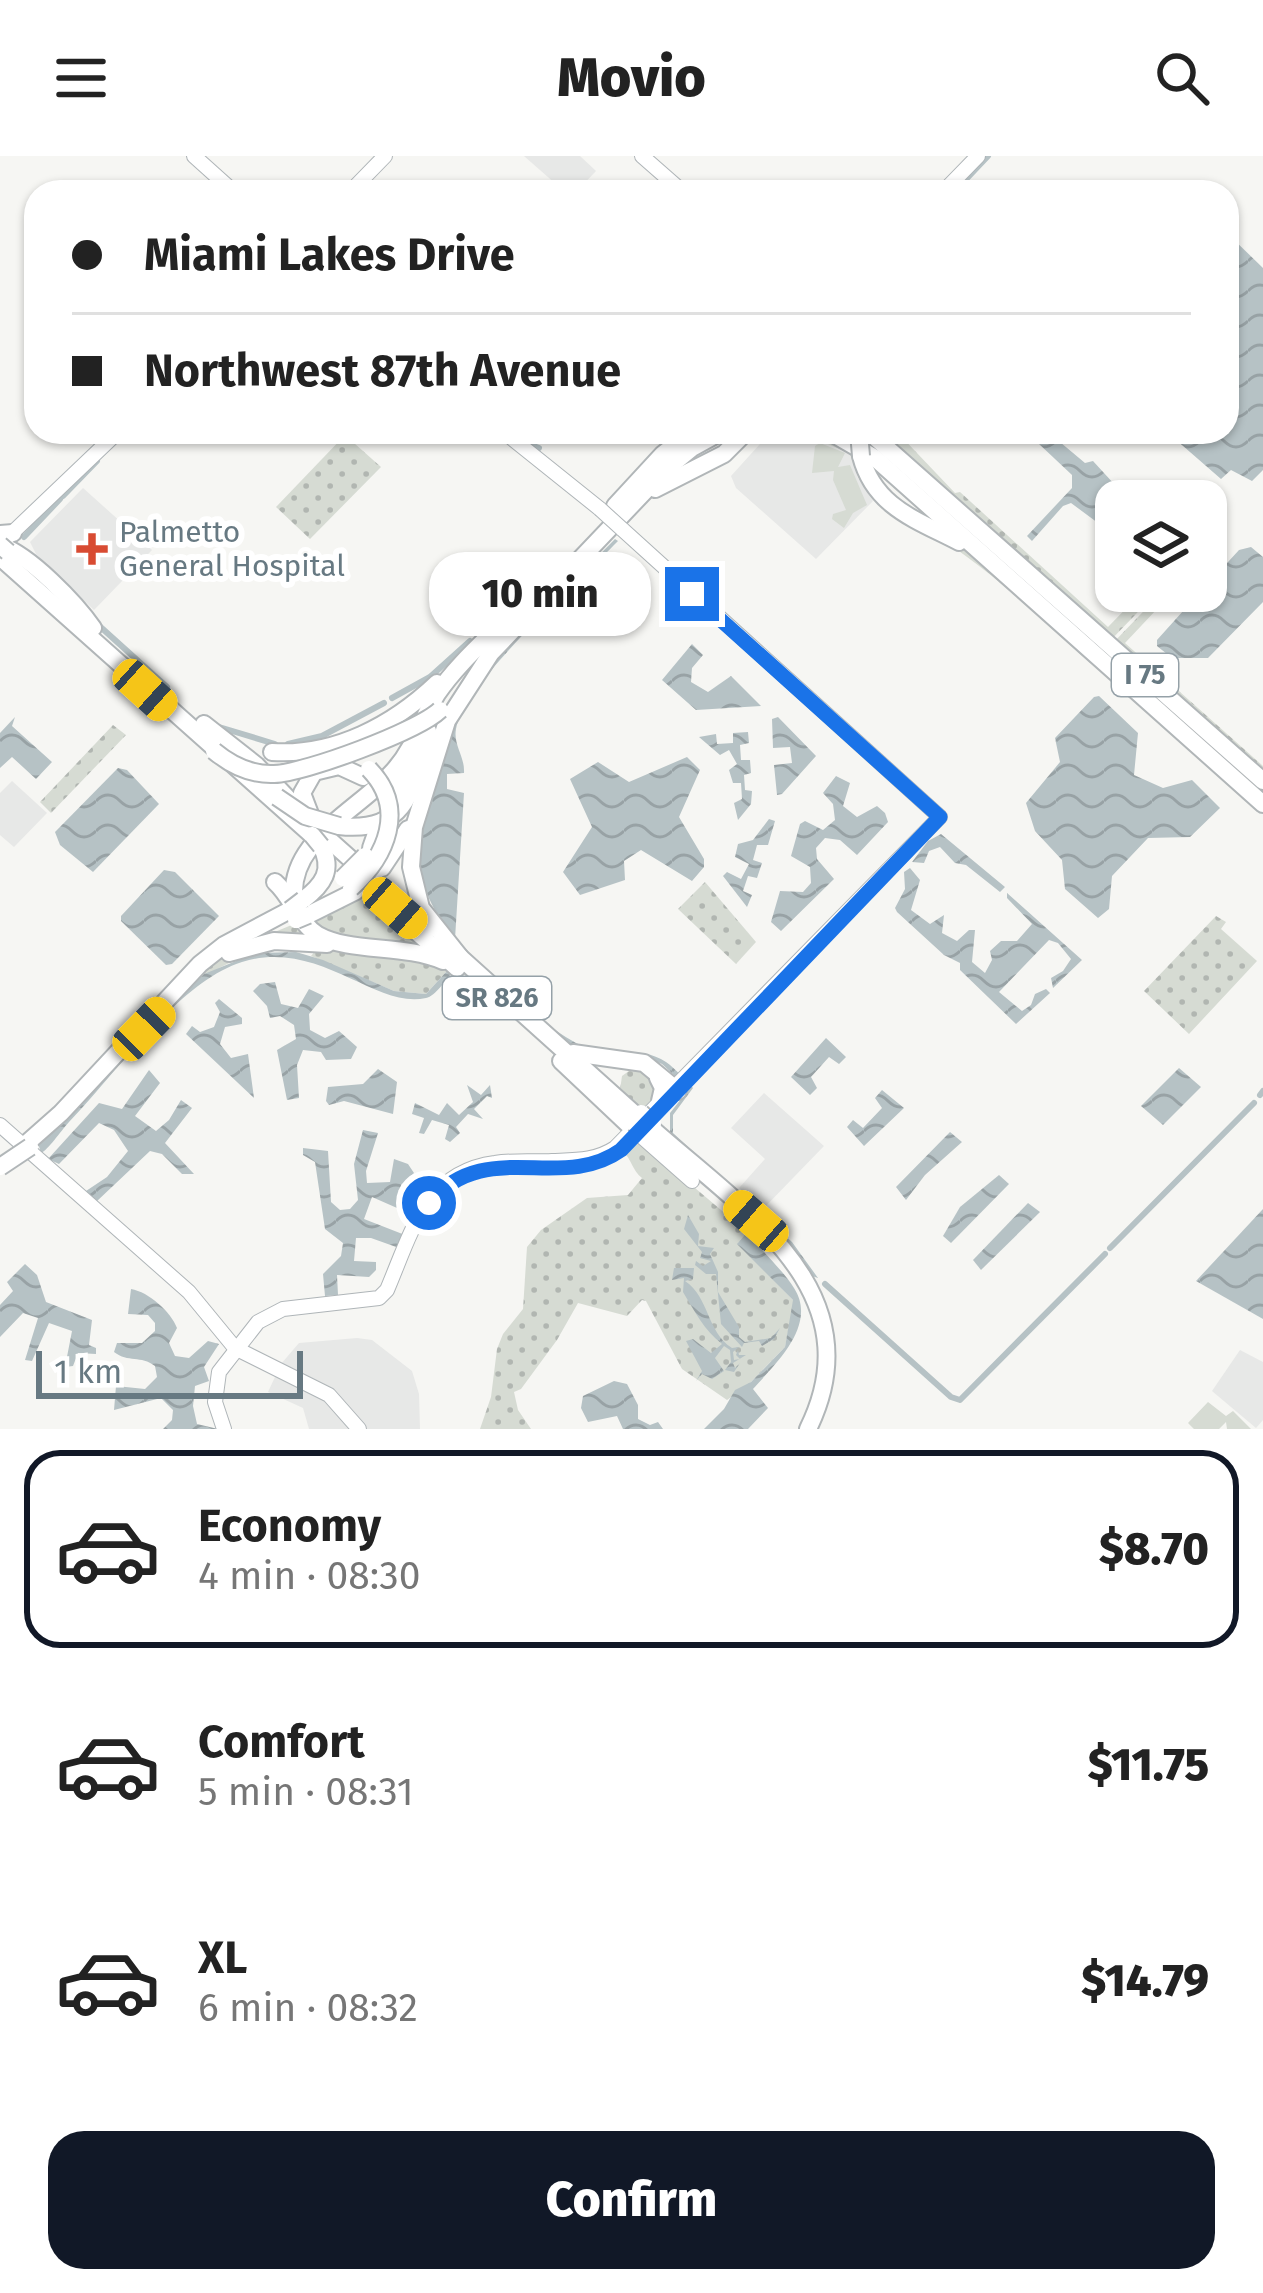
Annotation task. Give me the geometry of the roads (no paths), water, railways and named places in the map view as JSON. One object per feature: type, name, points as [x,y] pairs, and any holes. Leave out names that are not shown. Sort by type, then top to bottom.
[{"type":"highway","points":[[469,979],[426,954],[322,937],[307,925],[295,878],[303,858],[343,814],[392,774],[415,742],[442,688],[671,444]]},
{"type":"highway","points":[[660,457],[676,444]]},
{"type":"highway","points":[[325,834],[371,820],[398,802],[411,781],[429,718],[451,683],[664,460],[687,444]]},
{"type":"highway","points":[[619,527],[673,462],[702,444]]},
{"type":"highway","points":[[359,879],[410,826],[443,715],[510,630],[661,485],[724,454],[734,444]]},
{"type":"highway","name":"I 75","points":[[852,444],[868,453],[1263,804]]},
{"type":"highway","points":[[858,444],[870,481],[889,505],[1001,571]]},
{"type":"highway","points":[[869,444],[1262,785]]},
{"type":"highway","points":[[872,444],[1262,785]]},
{"type":"highway","name":"I 75","points":[[883,444],[1262,785]]},
{"type":"highway","points":[[893,444],[923,478]]},
{"type":"highway","points":[[5,548],[260,768],[325,834]]},
{"type":"highway","points":[[5,548],[278,796]]},
{"type":"highway","points":[[5,548],[214,752],[238,767],[282,773],[443,715]]},
{"type":"highway","points":[[0,1164],[62,1120],[217,958],[300,909],[326,874],[325,834],[307,814],[278,796],[5,548]]},
{"type":"highway","points":[[272,752],[330,746],[397,716],[485,640]]},
{"type":"highway","points":[[121,664],[325,834]]},
{"type":"highway","points":[[1162,703],[1224,769]]},
{"type":"highway","points":[[176,705],[254,766],[579,1070]]},
{"type":"highway","points":[[443,715],[414,827],[410,867],[422,908],[460,957]]},
{"type":"highway","points":[[212,730],[244,746],[272,752],[334,755],[371,797]]},
{"type":"highway","points":[[359,879],[368,852],[371,797],[415,742]]},
{"type":"highway","points":[[371,797],[339,766],[319,769],[305,784],[304,802],[359,879],[579,1070]]},
{"type":"highway","points":[[28,1145],[200,964],[224,945],[359,879],[372,866],[390,827],[386,794],[371,797]]},
{"type":"highway","name":"SR 826","points":[[359,879],[460,957],[557,1043],[640,1126]]},
{"type":"highway","name":"SR 826","points":[[359,879],[757,1225]]},
{"type":"highway","points":[[275,882],[300,909]]},
{"type":"highway","points":[[217,958],[251,944],[274,941],[390,947]]},
{"type":"highway","points":[[557,1043],[585,1058],[644,1063],[675,1087]]},
{"type":"highway","points":[[675,1087],[638,1066],[620,1076],[619,1091],[640,1126],[733,1208]]},
{"type":"highway","name":"SR 826","points":[[695,1175],[757,1225],[799,1267],[813,1293],[823,1323],[825,1373],[806,1429]]},
{"type":"main road","points":[[194,156],[221,180]]},
{"type":"main road","points":[[360,180],[383,156]]},
{"type":"main road","points":[[640,156],[667,180]]},
{"type":"main road","points":[[958,180],[981,156]]},
{"type":"main road","points":[[5,548],[106,444]]},
{"type":"main road","points":[[518,444],[619,527],[934,811]]},
{"type":"main road","points":[[676,581],[934,811]]},
{"type":"main road","points":[[224,1429],[216,1405],[218,1376],[253,1327],[274,1312],[383,1298],[420,1211],[451,1178],[496,1163],[595,1158],[615,1148],[925,832],[934,811]]},
{"type":"main road","points":[[0,1125],[189,1292],[235,1350],[325,1397],[357,1429]]},
{"type":"water","points":[[1239,245],[1263,268],[1263,470],[1252,481],[1231,470],[1221,479],[1181,444],[1239,444]]},
{"type":"water","points":[[1039,444],[1062,444],[1085,463],[1093,461],[1110,480],[1095,480],[1095,521],[1071,503],[1032,541],[1027,536],[1072,488],[1072,475]]},
{"type":"water","points":[[618,541],[479,685],[456,729],[464,773],[447,774],[447,789],[464,793],[455,939],[559,1033],[598,1050],[656,1057],[673,1068],[693,1088],[673,1115],[673,1133],[792,1242],[818,1278],[764,1223],[750,1235],[794,1288],[801,1316],[791,1343],[753,1389],[768,1408],[748,1429],[704,1429],[735,1390],[751,1382],[785,1347],[793,1300],[737,1244],[758,1219],[670,1133],[670,1113],[689,1089],[662,1064],[573,1047],[535,1018],[446,933],[421,882],[419,839],[455,718],[482,674]]},
{"type":"water","points":[[1251,547],[1263,557],[1263,602],[1208,658],[1172,658],[1157,646],[1157,640],[1182,612],[1227,612],[1227,563],[1239,550]]},
{"type":"water","points":[[692,644],[703,655],[692,668],[691,682],[708,692],[731,676],[761,706],[696,710],[662,680]]},
{"type":"water","points":[[1099,696],[1138,733],[1134,775],[1163,788],[1192,780],[1220,808],[1190,837],[1148,838],[1112,876],[1109,909],[1098,918],[1065,889],[1062,860],[1035,831],[1026,803],[1060,762],[1055,738]]},
{"type":"water","points":[[15,717],[12,726],[52,762],[36,779],[12,757],[0,768],[0,733]]},
{"type":"water","points":[[778,717],[816,756],[777,795],[774,765],[792,763],[790,747],[773,748],[772,719]]},
{"type":"water","points":[[748,732],[749,743],[740,745],[741,760],[750,760],[751,773],[744,775],[745,790],[752,791],[751,804],[738,820],[734,803],[742,799],[741,783],[733,783],[729,770],[737,764],[729,750],[720,755],[699,737],[716,734],[717,744],[733,743],[733,733]]},
{"type":"water","points":[[687,757],[700,770],[679,817],[704,867],[692,881],[641,850],[624,861],[625,880],[580,895],[563,872],[592,827],[570,779],[598,762],[629,782]]},
{"type":"water","points":[[118,768],[127,770],[159,804],[93,872],[60,845],[55,832]]},
{"type":"water","points":[[836,776],[850,783],[843,806],[857,817],[877,806],[888,822],[857,855],[840,840],[825,838],[816,848],[817,859],[834,879],[781,931],[771,922],[780,891],[803,892],[811,883],[810,867],[791,856],[800,824],[805,821],[823,830],[835,820],[833,804],[823,793]]},
{"type":"water","points":[[769,819],[775,821],[768,845],[757,845],[753,860],[762,863],[757,878],[748,876],[743,891],[752,895],[747,907],[723,876],[727,872],[741,879],[749,864],[735,857],[738,844],[753,840]]},
{"type":"water","points":[[941,834],[1005,887],[1000,892],[966,865],[955,863],[940,847],[929,851],[924,863],[912,862],[928,841]]},
{"type":"water","points":[[910,868],[920,880],[911,910],[930,924],[944,915],[942,933],[957,941],[975,930],[972,962],[985,973],[992,960],[990,951],[1001,941],[1017,941],[1032,924],[1007,893],[1082,960],[1053,988],[1051,978],[1071,959],[1058,943],[1049,940],[999,992],[1022,1011],[1035,994],[1046,989],[1050,993],[1016,1024],[960,970],[960,963],[944,955],[897,912],[905,889],[904,872]]},
{"type":"water","points":[[164,870],[175,872],[219,916],[166,965],[121,921]]},
{"type":"water","points":[[296,952],[394,991],[426,994],[446,972],[452,973],[430,997],[407,999],[296,959],[242,962],[218,973],[172,1009],[41,1153],[38,1143],[204,974],[256,953]]},
{"type":"water","points":[[275,982],[281,1004],[298,1008],[309,989],[324,996],[309,1014],[310,1030],[325,1038],[339,1031],[357,1047],[351,1059],[326,1060],[321,1052],[303,1050],[297,1065],[299,1098],[287,1100],[277,1050],[296,1039],[294,1025],[280,1016],[270,1018],[267,1006],[253,991],[260,984]]},
{"type":"water","points":[[219,999],[242,1018],[242,1024],[225,1027],[220,1044],[231,1058],[248,1054],[254,1098],[186,1034],[192,1026],[200,1032],[214,1027]]},
{"type":"water","points":[[826,1038],[846,1057],[839,1064],[829,1057],[811,1077],[817,1088],[810,1095],[791,1077]]},
{"type":"water","points":[[1179,1068],[1201,1087],[1163,1125],[1141,1106]]},
{"type":"water","points":[[378,1069],[397,1082],[393,1114],[326,1101],[328,1087],[363,1084]]},
{"type":"water","points":[[149,1070],[160,1083],[135,1116],[156,1131],[181,1100],[192,1108],[165,1143],[194,1174],[182,1174],[162,1154],[150,1151],[96,1202],[86,1191],[107,1177],[128,1151],[114,1130],[99,1123],[59,1164],[48,1159],[99,1103],[122,1109]]},
{"type":"water","points":[[467,1085],[481,1095],[490,1085],[492,1098],[487,1096],[474,1109],[483,1119],[468,1114],[450,1142],[445,1139],[449,1125],[432,1120],[424,1134],[419,1133],[424,1118],[412,1114],[415,1103],[439,1115],[447,1103],[459,1115],[473,1102]]},
{"type":"water","points":[[882,1090],[904,1108],[864,1146],[847,1127],[853,1120],[863,1128],[882,1108],[875,1098]]},
{"type":"water","points":[[363,1130],[378,1133],[367,1183],[390,1182],[394,1159],[408,1164],[414,1173],[401,1185],[416,1208],[413,1215],[372,1197],[364,1219],[405,1235],[399,1248],[356,1238],[354,1261],[376,1262],[376,1270],[369,1277],[337,1275],[338,1295],[325,1296],[323,1274],[341,1256],[343,1243],[325,1229],[315,1162],[303,1155],[303,1148],[328,1151],[331,1202],[340,1210],[350,1209],[358,1200],[354,1164]]},
{"type":"water","points":[[950,1132],[962,1142],[925,1175],[906,1200],[896,1187]]},
{"type":"water","points":[[999,1175],[1009,1184],[951,1243],[943,1236],[960,1207]]},
{"type":"water","points":[[1028,1203],[1040,1212],[981,1270],[973,1260]]},
{"type":"water","points":[[1263,1209],[1263,1319],[1196,1281]]},
{"type":"water","points":[[688,1215],[699,1234],[698,1246],[714,1248],[710,1254],[718,1272],[718,1292],[739,1327],[739,1337],[745,1342],[771,1338],[780,1328],[774,1339],[762,1346],[759,1341],[742,1347],[721,1324],[716,1274],[706,1274],[695,1265],[696,1261],[703,1266],[711,1261],[700,1258],[702,1252],[684,1229]]},
{"type":"water","points":[[25,1264],[37,1275],[46,1302],[92,1320],[89,1345],[96,1348],[96,1354],[78,1353],[73,1366],[65,1367],[72,1331],[49,1323],[32,1361],[25,1360],[38,1318],[23,1313],[0,1337],[0,1305],[13,1291],[7,1282]]},
{"type":"water","points":[[674,1268],[694,1268],[693,1279],[685,1281],[724,1341],[739,1347],[733,1352],[734,1360],[739,1359],[733,1363],[735,1368],[740,1363],[734,1372],[725,1370],[731,1362],[730,1350],[724,1346],[715,1358],[724,1371],[712,1379],[702,1374],[696,1381],[702,1371],[686,1341],[693,1339],[711,1353],[722,1344],[683,1292],[684,1278],[672,1280]]},
{"type":"water","points":[[131,1289],[152,1298],[174,1322],[177,1328],[169,1343],[175,1356],[189,1358],[208,1341],[219,1344],[204,1367],[209,1381],[195,1386],[193,1406],[197,1424],[218,1429],[163,1429],[172,1420],[173,1410],[161,1398],[114,1410],[116,1386],[145,1389],[157,1377],[150,1363],[114,1352],[117,1343],[142,1343],[155,1331],[148,1315],[128,1314]]},
{"type":"water","points":[[614,1381],[627,1384],[638,1405],[638,1419],[650,1425],[658,1422],[663,1429],[623,1429],[617,1416],[588,1422],[581,1408],[583,1396]]},
{"type":"waterway","points":[[965,180],[988,156]]},
{"type":"waterway","points":[[531,445],[539,448]]},
{"type":"waterway","points":[[63,496],[97,461]]},
{"type":"waterway","points":[[24,537],[60,499]]},
{"type":"waterway","points":[[95,622],[167,687]]},
{"type":"waterway","points":[[392,698],[430,677],[470,641],[473,644]]},
{"type":"waterway","points":[[288,744],[322,736],[384,703]]},
{"type":"waterway","points":[[219,727],[275,744]]},
{"type":"waterway","points":[[1260,1095],[1263,1091]]},
{"type":"waterway","points":[[1110,1248],[1254,1103]]},
{"type":"waterway","points":[[825,1284],[960,1400],[1105,1254]]},
{"type":"place","name":"Palmetto General Hospital","points":[[92,549]]}]
